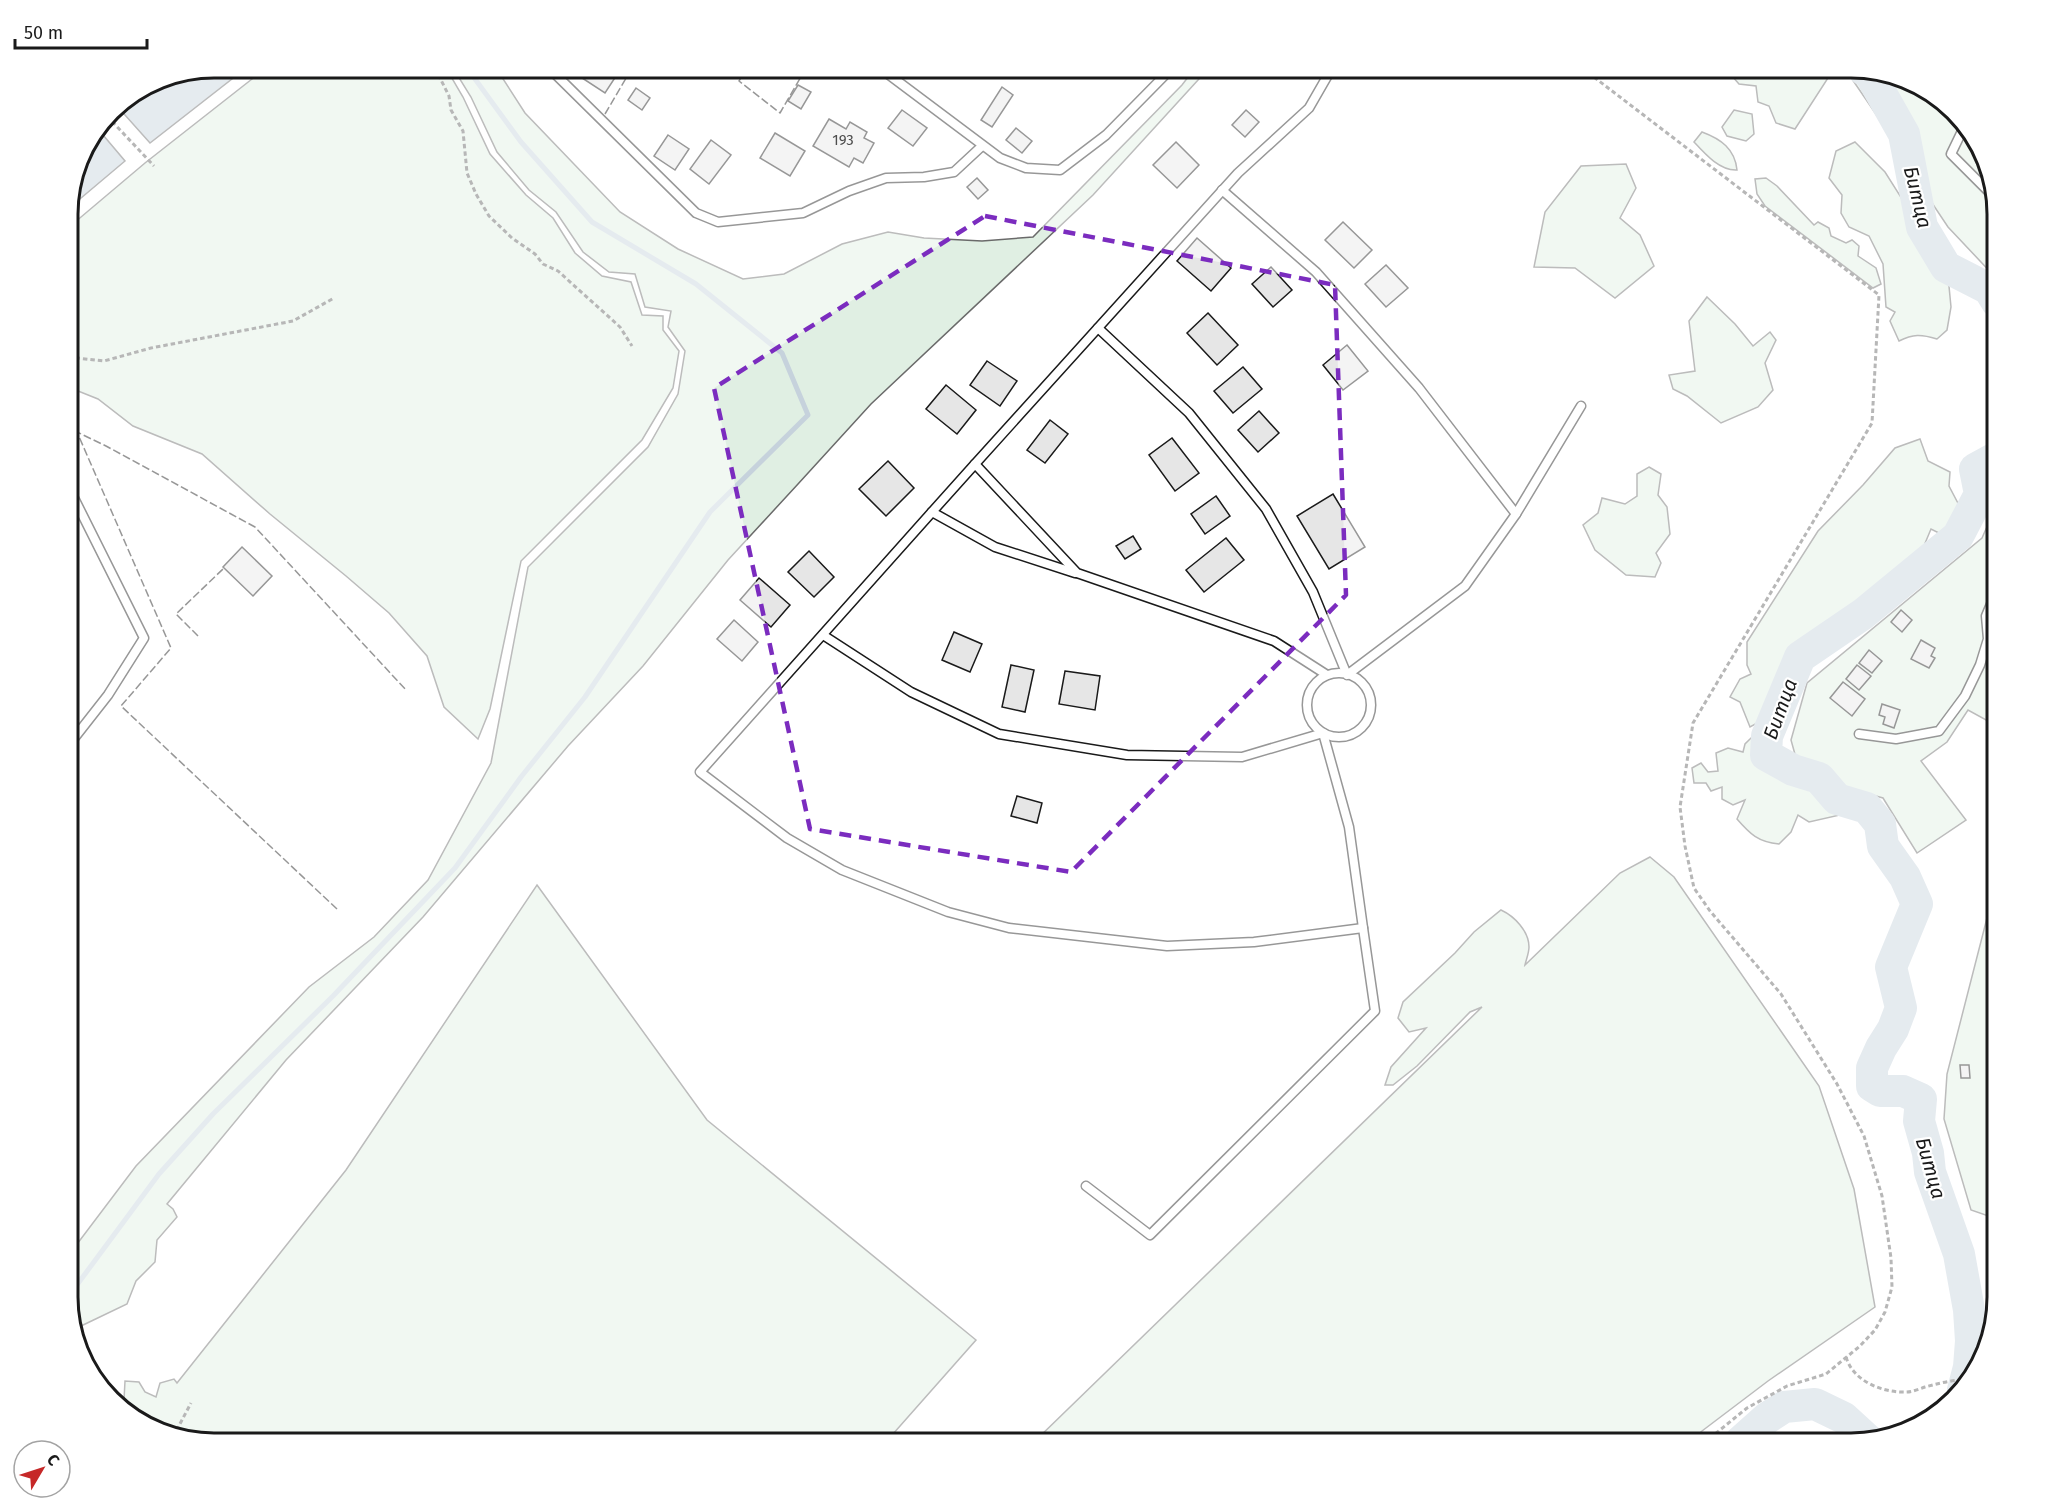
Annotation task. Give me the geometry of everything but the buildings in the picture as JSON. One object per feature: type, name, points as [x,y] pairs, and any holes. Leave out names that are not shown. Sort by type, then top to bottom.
[{"type":"lane","points":[[559,78],[696,213],[718,222],[803,213],[849,191],[886,178],[924,177],[954,172],[982,146]]},
{"type":"lane","points":[[893,78],[1000,158],[1026,168],[1060,170],[1106,135],[1162,78]]},
{"type":"lane","points":[[1326,78],[1309,108],[1222,190],[700,772],[787,838],[842,870],[948,912],[1009,928],[1167,946],[1254,942],[1363,928]]},
{"type":"lane","points":[[1961,134],[1951,154],[1984,187]]},
{"type":"lane","points":[[1222,190],[1316,272],[1419,388],[1516,514]]},
{"type":"lane","points":[[1098,328],[1189,413],[1266,509],[1313,592],[1347,675]]},
{"type":"lane","points":[[1347,675],[1465,586],[1516,514],[1581,406]]},
{"type":"lane","points":[[975,464],[1077,573]]},
{"type":"lane","points":[[78,506],[144,638],[108,695],[78,733]]},
{"type":"lane","points":[[932,512],[995,547],[1274,641],[1327,675]]},
{"type":"lane","points":[[823,635],[911,692],[999,734],[1127,755],[1242,757],[1323,733]]},
{"type":"lane","points":[[1859,734],[1896,739],[1939,731],[1965,696],[1980,665],[1987,642]]},
{"type":"lane","points":[[1337,673],[1357,679],[1365,687],[1369,697],[1371,707],[1368,718],[1362,727],[1344,737],[1333,737],[1315,727],[1307,709],[1307,698],[1311,689],[1327,675],[1337,673]]},
{"type":"lane","points":[[1086,1186],[1150,1235],[1375,1011],[1349,827],[1323,733]]},
{"type":"path","points":[[440,78],[449,96],[451,110],[464,131],[467,173],[489,216],[543,264],[558,271],[620,327],[632,346]]},
{"type":"path","points":[[1595,78],[1879,295],[1872,423],[1693,723],[1680,807],[1684,846],[1694,888],[1781,994],[1837,1084],[1864,1137],[1882,1196],[1891,1258],[1892,1287],[1885,1312],[1875,1330],[1860,1346],[1826,1374],[1787,1386],[1747,1408],[1716,1433]]},
{"type":"path","points":[[113,123],[154,166]]},
{"type":"path","points":[[78,358],[104,362],[151,348],[293,321],[334,298]]},
{"type":"path","points":[[1846,1357],[1850,1369],[1859,1379],[1881,1389],[1907,1392],[1960,1379]]},
{"type":"path","points":[[178,1428],[191,1403]]},
{"type":"highlighted area","points":[[985,216],[1335,285],[1346,595],[1071,872],[810,829],[714,388]]},
{"type":"green space","points":[[253,78],[452,78],[490,154],[526,195],[553,218],[575,253],[602,276],[631,282],[642,315],[663,316],[663,330],[679,351],[673,388],[642,440],[521,561],[490,709],[478,739],[444,707],[427,656],[389,613],[202,454],[133,426],[98,399],[78,391],[78,220],[145,163]]},
{"type":"green space","points":[[459,78],[502,78],[525,113],[620,212],[678,249],[743,279],[784,274],[842,244],[888,232],[924,238],[982,241],[1033,237],[1187,78],[1200,78],[1093,195],[871,404],[728,560],[643,666],[568,746],[423,917],[286,1060],[167,1204],[177,1217],[157,1240],[155,1262],[136,1281],[127,1304],[81,1326],[78,1306],[78,1243],[136,1166],[309,987],[374,937],[428,880],[491,763],[528,567],[648,447],[678,394],[685,351],[668,327],[671,311],[645,307],[635,274],[609,272],[583,252],[556,212],[529,190],[497,152],[471,97]]},
{"type":"green space","points":[[1734,78],[1828,78],[1795,129],[1776,123],[1769,106],[1758,102],[1756,86],[1739,84]]},
{"type":"green space","points":[[1852,79],[1869,79],[1903,88],[1934,106],[1959,131],[1973,154],[1984,187],[1987,205],[1987,268],[1948,227]]},
{"type":"green space","points":[[1734,110],[1752,114],[1754,134],[1746,141],[1727,136],[1722,127]]},
{"type":"green space","points":[[1702,132],[1726,146],[1733,156],[1737,170],[1719,165],[1698,147],[1694,142]]},
{"type":"green space","points":[[1855,142],[1885,172],[1904,202],[1930,262],[1948,276],[1951,307],[1947,330],[1937,339],[1917,336],[1899,341],[1890,321],[1895,312],[1886,307],[1883,264],[1869,236],[1849,227],[1841,213],[1842,195],[1829,178],[1836,151]]},
{"type":"green space","points":[[1626,164],[1636,188],[1620,218],[1640,235],[1654,266],[1615,298],[1575,268],[1534,267],[1545,212],[1581,166]]},
{"type":"green space","points":[[1766,178],[1777,186],[1814,225],[1818,222],[1829,228],[1831,236],[1846,243],[1852,240],[1859,246],[1858,256],[1876,268],[1881,284],[1873,288],[1765,206],[1757,194],[1755,179]]},
{"type":"green space","points":[[1707,297],[1735,324],[1753,346],[1770,332],[1776,340],[1765,363],[1773,390],[1758,407],[1721,423],[1687,396],[1673,389],[1669,375],[1695,371],[1689,321]]},
{"type":"green space","points":[[1920,439],[1928,461],[1950,472],[1949,486],[1960,507],[1955,528],[1945,536],[1931,529],[1918,560],[1866,601],[1848,609],[1823,632],[1798,649],[1763,720],[1750,727],[1740,702],[1730,697],[1740,679],[1751,674],[1747,665],[1747,642],[1818,531],[1895,448]]},
{"type":"green space","points":[[1649,467],[1661,474],[1658,495],[1667,507],[1670,534],[1656,553],[1661,563],[1655,577],[1626,575],[1595,550],[1583,525],[1598,513],[1602,498],[1625,504],[1637,496],[1637,474]]},
{"type":"green space","points":[[1987,527],[1987,720],[1968,710],[1947,742],[1921,761],[1966,820],[1917,853],[1883,798],[1846,788],[1796,758],[1791,740],[1807,683],[1982,538]]},
{"type":"green space","points":[[1751,738],[1757,740],[1763,747],[1762,756],[1767,761],[1768,769],[1789,772],[1815,782],[1840,806],[1840,815],[1809,822],[1798,815],[1791,832],[1779,844],[1772,843],[1755,836],[1737,819],[1745,800],[1733,805],[1722,799],[1722,787],[1711,791],[1706,783],[1694,783],[1692,768],[1701,763],[1708,772],[1718,771],[1716,753],[1728,748],[1743,752],[1745,744]]},
{"type":"green space","points":[[1650,857],[1674,877],[1819,1086],[1854,1189],[1875,1307],[1768,1381],[1700,1433],[1043,1433],[1482,1007],[1470,1012],[1417,1066],[1393,1085],[1385,1085],[1391,1067],[1426,1028],[1409,1032],[1398,1018],[1403,1002],[1474,932],[1501,910],[1506,913],[1516,920],[1526,935],[1529,947],[1525,965],[1620,873]]},
{"type":"green space","points":[[537,885],[707,1120],[976,1340],[894,1433],[214,1433],[196,1432],[170,1426],[138,1410],[124,1399],[125,1381],[139,1382],[145,1392],[156,1397],[160,1383],[174,1379],[177,1383],[346,1170]]},
{"type":"green space","points":[[1987,918],[1987,1216],[1971,1210],[1944,1119],[1947,1074]]},
{"type":"shaded area","points":[[205,78],[233,78],[150,143],[123,113],[131,106],[170,85]]},
{"type":"shaded area","points":[[103,135],[125,161],[79,200],[88,162]]},
{"type":"waterway","points":[[78,1283],[159,1174],[213,1114],[333,996],[455,868],[521,777],[585,697],[710,512],[808,415],[782,353],[696,284],[592,222],[521,142],[474,78]]},
{"type":"waterway","name":"Битца","points":[[1874,80],[1904,134],[1922,227],[1946,267],[1987,288]]},
{"type":"waterway","name":"Битца","points":[[1969,1365],[1971,1341],[1969,1310],[1959,1254],[1930,1172],[1928,1153],[1919,1121],[1921,1099],[1903,1091],[1880,1091],[1872,1086],[1872,1068],[1893,1029],[1901,1008],[1891,967],[1917,904],[1905,877],[1883,846],[1880,824],[1867,808],[1837,799],[1819,778],[1793,770],[1766,755],[1767,736],[1800,657],[1863,614],[1958,536],[1980,494],[1975,469],[1987,462]]},
{"type":"waterway","name":"Битца","points":[[1750,1433],[1784,1407],[1815,1404],[1844,1418],[1860,1433]]},
{"type":"fence","points":[[605,114],[626,78]]},
{"type":"fence","points":[[741,78],[739,81],[780,113],[800,78]]},
{"type":"fence","points":[[78,432],[255,527],[406,690]]},
{"type":"fence","points":[[78,434],[171,648],[121,706],[337,909]]},
{"type":"fence","points":[[198,636],[176,614],[223,569]]}]
